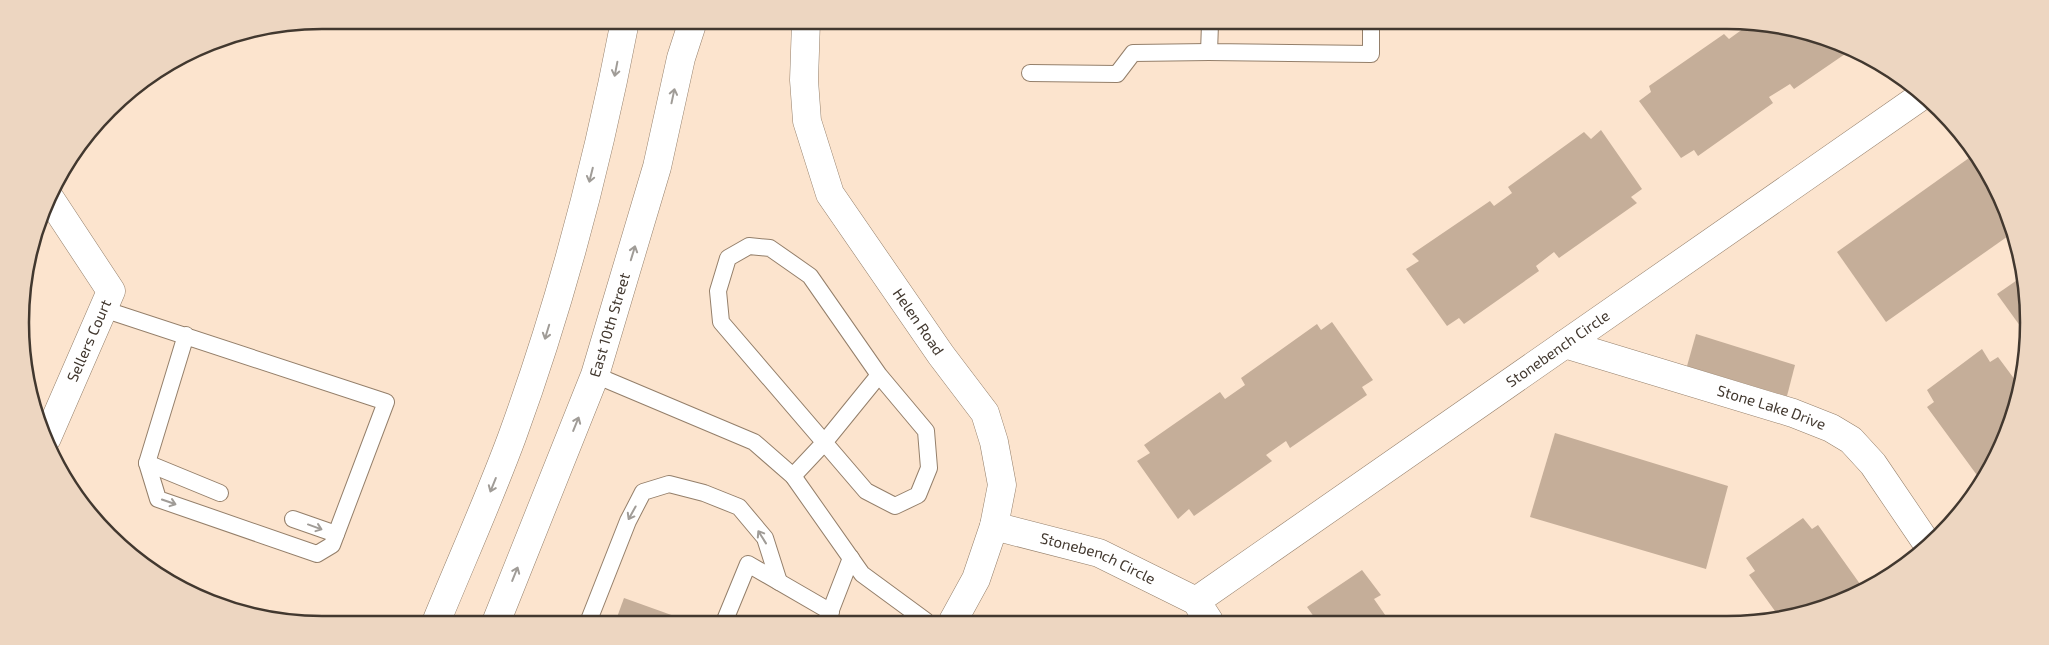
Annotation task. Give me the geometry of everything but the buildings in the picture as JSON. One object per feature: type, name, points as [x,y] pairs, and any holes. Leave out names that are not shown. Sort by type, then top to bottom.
[{"type":"street","points":[[439,616],[511,438],[546,338],[590,177],[623,29]]},
{"type":"street","name":"East 10th Street","points":[[499,616],[595,375],[654,176],[681,58],[691,29]]},
{"type":"street","name":"Helen Road","points":[[806,29],[804,80],[806,121],[830,194],[941,355],[985,413],[994,442],[1002,485],[994,526],[976,578],[957,616]]},
{"type":"street","name":"Stonebench Circle","points":[[994,526],[1099,553],[1202,611],[1565,344],[1917,99]]},
{"type":"street","name":"Sellers Court","points":[[50,432],[111,291],[54,204]]},
{"type":"street","name":"Stone Lake Drive","points":[[1565,344],[1794,413],[1831,428],[1851,440],[1873,464],[1924,539]]},
{"type":"lane","points":[[1209,52],[1210,29]]},
{"type":"lane","points":[[1030,73],[1117,74],[1133,52],[1372,54],[1371,29]]},
{"type":"lane","points":[[749,246],[770,248],[810,276],[879,375],[926,431],[929,468],[918,495],[896,506],[866,492],[823,444],[721,322],[718,291],[728,258],[749,246]]},
{"type":"lane","points":[[103,309],[186,335],[386,402],[332,545],[317,554],[158,499],[147,463],[186,335]]},
{"type":"lane","points":[[595,375],[754,442],[793,476],[862,574],[920,616]]},
{"type":"lane","points":[[793,476],[823,444],[879,375]]},
{"type":"lane","points":[[147,463],[220,493]]},
{"type":"lane","points":[[591,616],[628,521],[643,492],[668,484],[704,493],[739,507],[765,538],[779,582]]},
{"type":"lane","points":[[293,519],[339,527]]},
{"type":"lane","points":[[727,616],[748,564],[779,582],[829,616],[851,558]]}]
